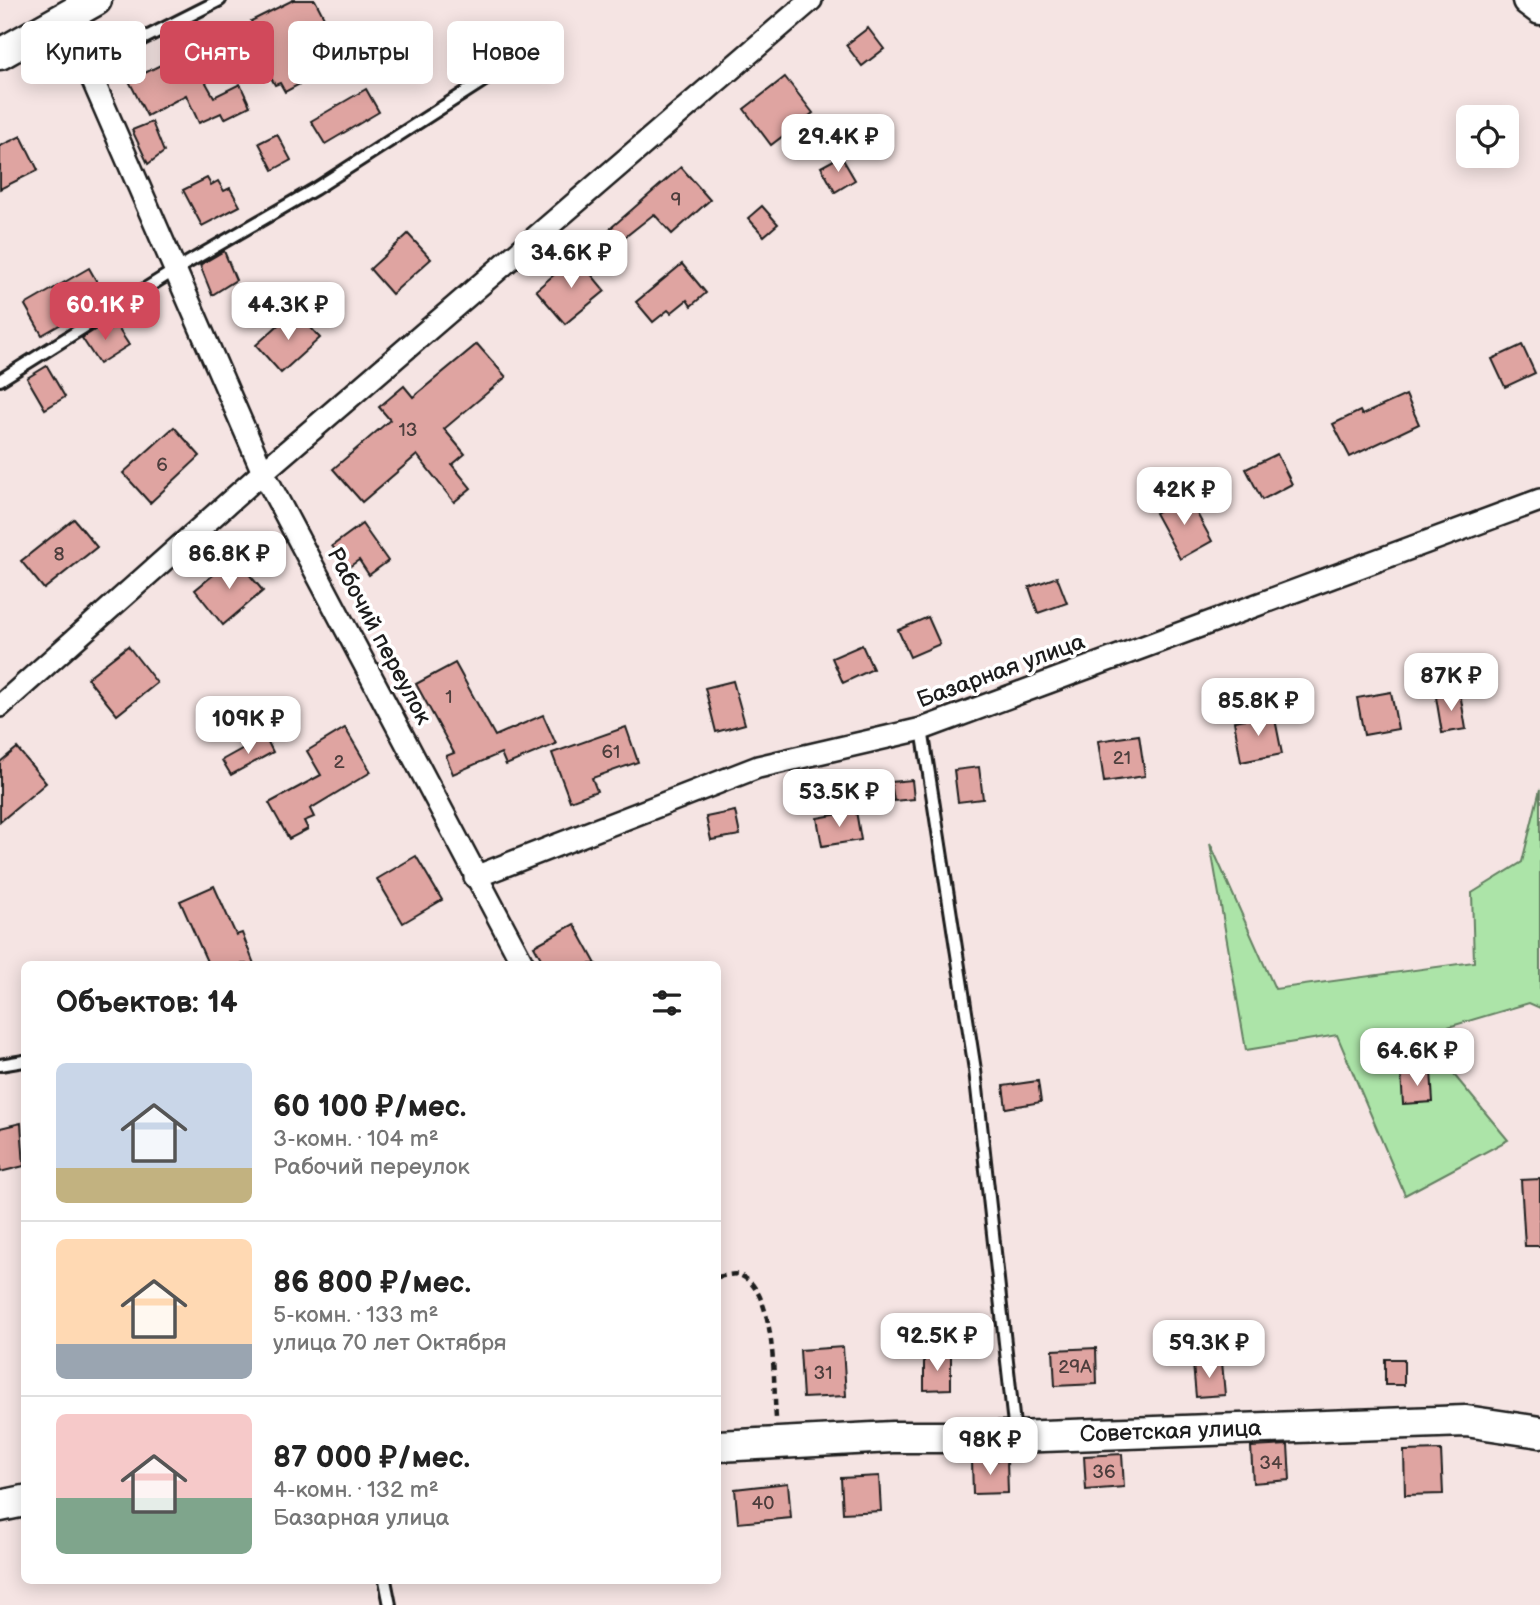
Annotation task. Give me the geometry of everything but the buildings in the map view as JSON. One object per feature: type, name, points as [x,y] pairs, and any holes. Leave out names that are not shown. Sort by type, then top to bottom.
[{"type":"street","points":[[58,21],[96,0]]},
{"type":"street","points":[[0,706],[263,472],[811,0]]},
{"type":"street","points":[[1528,0],[1540,9]]},
{"type":"street","points":[[0,54],[21,42]]},
{"type":"street","name":"Рабочий переулок","points":[[94,84],[263,472],[521,961]]},
{"type":"street","name":"Базарная улица","points":[[475,877],[758,767],[922,729],[1540,500]]},
{"type":"street","name":"Советская улица","points":[[721,1446],[892,1437],[1015,1437],[1466,1421],[1540,1432]]},
{"type":"street","points":[[0,1506],[21,1502]]},
{"type":"lane","points":[[146,37],[220,0]]},
{"type":"lane","points":[[0,380],[175,270],[315,189],[478,84]]},
{"type":"lane","points":[[922,729],[975,1070],[1015,1437]]},
{"type":"lane","points":[[0,1065],[21,1062]]},
{"type":"lane","points":[[386,1584],[390,1605]]},
{"type":"path","points":[[721,1277],[737,1274],[754,1284],[766,1309],[778,1443]]},
{"type":"green space","points":[[1540,789],[1540,1008],[1529,1003],[1421,1035],[1508,1140],[1405,1195],[1337,1035],[1246,1050],[1210,843],[1275,989],[1474,962],[1472,893],[1522,862]]}]
